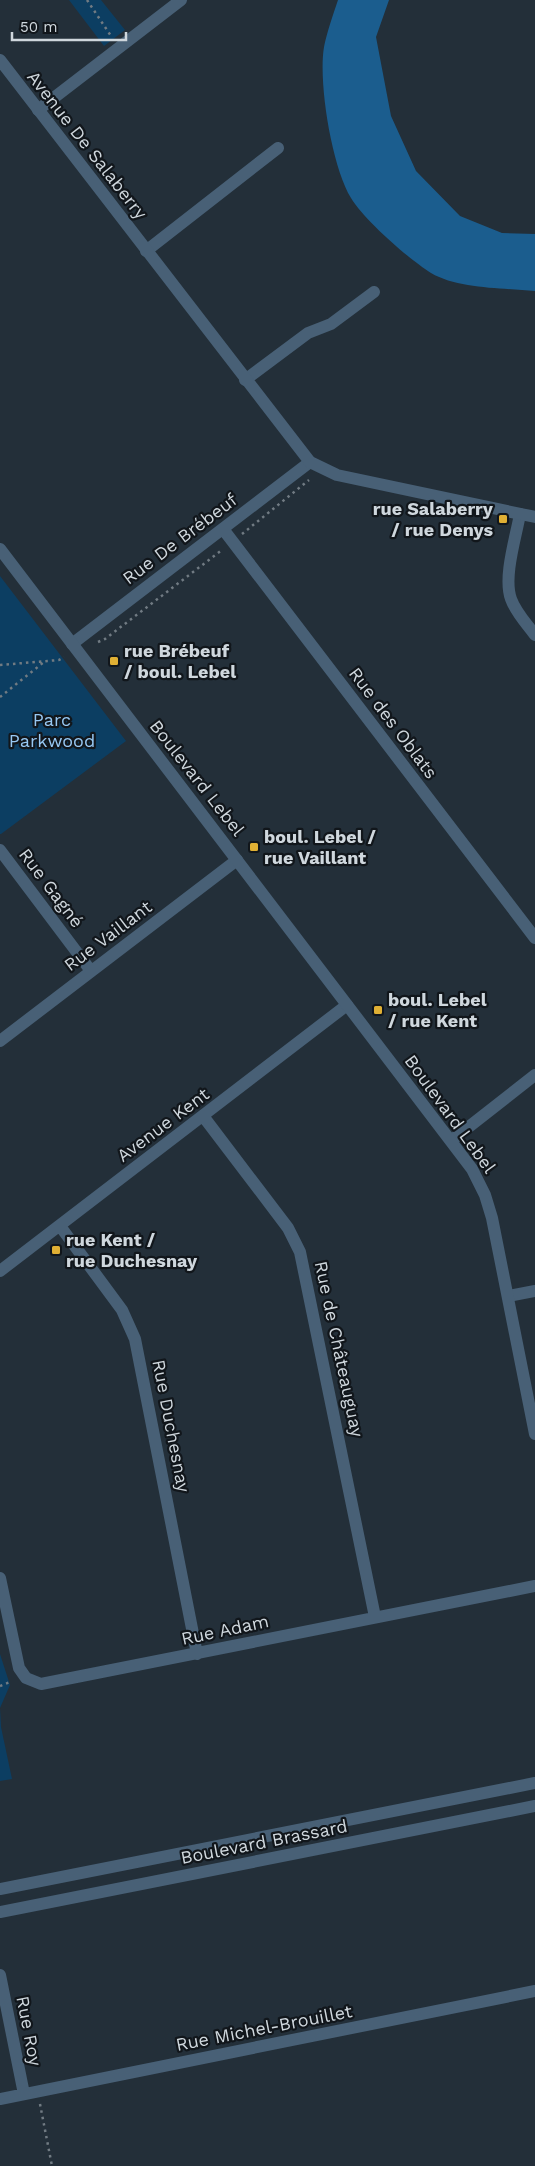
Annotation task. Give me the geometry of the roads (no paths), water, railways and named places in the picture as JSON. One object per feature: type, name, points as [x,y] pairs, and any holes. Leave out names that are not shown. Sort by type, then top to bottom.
[{"type":"street","points":[[38,110],[181,0]]},
{"type":"street","name":"Avenue De Salaberry","points":[[0,60],[310,462],[336,475],[535,517]]},
{"type":"street","points":[[146,251],[278,148]]},
{"type":"street","points":[[246,380],[308,333],[331,324],[374,292]]},
{"type":"street","name":"Rue De Brébeuf","points":[[72,644],[310,462]]},
{"type":"street","points":[[520,514],[509,577],[510,593],[519,614],[535,635]]},
{"type":"street","name":"Rue des Oblats","points":[[223,529],[535,938]]},
{"type":"street","name":"Boulevard Lebel","points":[[0,549],[452,1140],[472,1169],[485,1195],[492,1218],[535,1434]]},
{"type":"street","name":"Rue Gagné","points":[[0,850],[92,971]]},
{"type":"street","name":"Rue Vaillant","points":[[0,1041],[237,860]]},
{"type":"street","name":"Avenue Kent","points":[[0,1271],[347,1005]]},
{"type":"street","points":[[452,1140],[535,1075]]},
{"type":"street","name":"Rue de Châteauguay","points":[[203,1116],[288,1228],[300,1252],[375,1617]]},
{"type":"street","name":"Rue Duchesnay","points":[[60,1226],[122,1310],[136,1339],[197,1654]]},
{"type":"street","points":[[508,1296],[535,1290]]},
{"type":"street","name":"Rue Adam","points":[[0,1578],[17,1663],[22,1674],[31,1682],[45,1684],[535,1586]]},
{"type":"street","name":"Boulevard Brassard","points":[[0,1889],[535,1783]]},
{"type":"street","name":"Boulevard Brassard","points":[[0,1912],[535,1806]]},
{"type":"street","name":"Rue Roy","points":[[0,1975],[24,2094]]},
{"type":"street","name":"Rue Michel-Brouillet","points":[[0,2099],[535,1991]]},
{"type":"place","name":"rue Salaberry / rue Denys","points":[[503,519]]},
{"type":"place","name":"rue Brébeuf / boul. Lebel","points":[[114,661]]},
{"type":"place","name":"boul. Lebel / rue Vaillant","points":[[254,847]]},
{"type":"place","name":"boul. Lebel / rue Kent","points":[[378,1010]]},
{"type":"place","name":"rue Kent / rue Duchesnay","points":[[56,1250]]},
{"type":"park label","name":"Parc Parkwood","points":[[52,730]]}]
